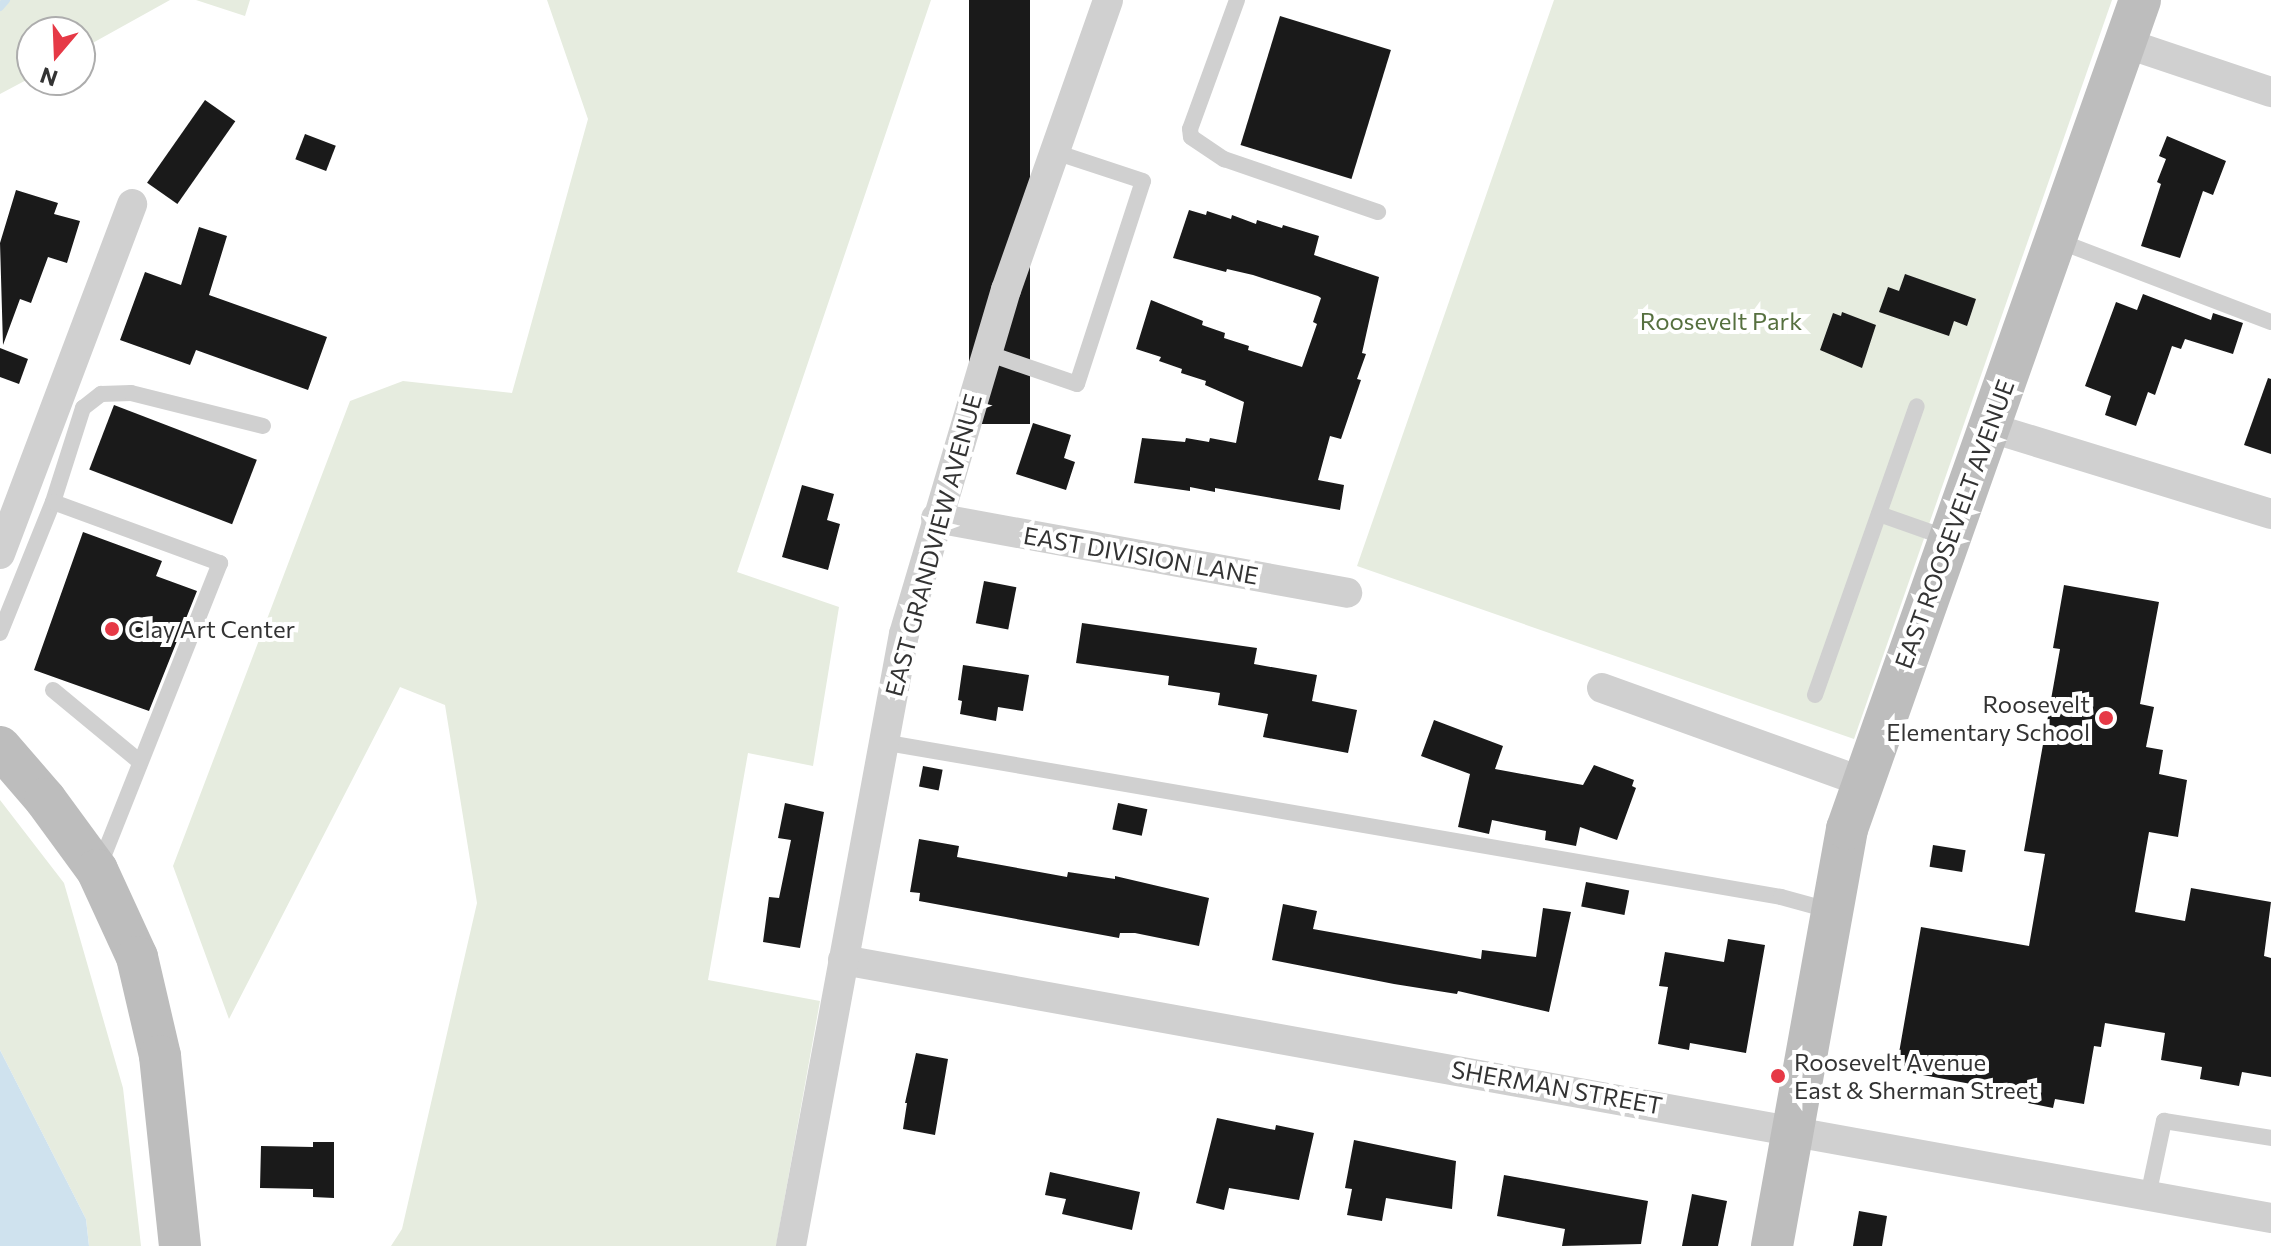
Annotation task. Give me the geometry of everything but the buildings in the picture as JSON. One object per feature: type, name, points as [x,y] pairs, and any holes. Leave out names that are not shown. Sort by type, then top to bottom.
[{"type":"street","name":"EAST GRANDVIEW AVENUE","points":[[791,1246],[904,634],[987,353],[1108,0]]},
{"type":"street","name":"EAST ROOSEVELT AVENUE","points":[[1772,1246],[1847,829],[2140,0]]},
{"type":"street","points":[[2125,43],[2271,92]]},
{"type":"street","points":[[0,554],[132,204]]},
{"type":"street","points":[[1988,427],[2271,514]]},
{"type":"street","name":"EAST DIVISION LANE","points":[[936,518],[1347,593]]},
{"type":"street","points":[[1602,688],[1863,782]]},
{"type":"street","points":[[0,747],[45,799],[97,870],[137,957],[160,1056],[180,1246]]},
{"type":"street","name":"SHERMAN STREET","points":[[843,960],[1793,1129],[2271,1218]]},
{"type":"lane","points":[[1237,0],[1190,129],[1191,137],[1224,159],[1378,212]]},
{"type":"lane","points":[[987,353],[1077,384],[1143,181],[1055,152]]},
{"type":"lane","points":[[2055,239],[2271,322]]},
{"type":"lane","points":[[0,633],[53,502],[83,408],[101,394],[131,393],[263,426]]},
{"type":"lane","points":[[1815,695],[1917,406]]},
{"type":"lane","points":[[53,502],[220,563],[97,870]]},
{"type":"lane","points":[[1879,514],[1949,539]]},
{"type":"lane","points":[[53,690],[140,762]]},
{"type":"lane","points":[[882,742],[1781,897],[1832,911]]},
{"type":"lane","points":[[2148,1196],[2164,1121],[2271,1138]]},
{"type":"green space","points":[[0,0],[170,0],[96,41],[96,16],[16,16],[16,86],[0,94]]},
{"type":"green space","points":[[196,0],[250,0],[245,16]]},
{"type":"green space","points":[[547,0],[931,0],[737,572],[839,607],[813,766],[748,753],[708,980],[820,1001],[776,1246],[391,1246],[402,1229],[477,903],[445,705],[400,687],[229,1019],[173,866],[350,401],[403,381],[512,393],[588,119]]},
{"type":"green space","name":"Roosevelt Park","points":[[1554,0],[2112,0],[1854,739],[1357,566]]},
{"type":"green space","points":[[0,800],[64,883],[123,1088],[141,1246],[89,1246],[86,1219],[0,1050]]},
{"type":"water","points":[[0,1050],[86,1219],[89,1246],[0,1246]]},
{"type":"waterway","points":[[0,7],[6,0]]},
{"type":"place","name":"Clay Art Center","points":[[112,629]]},
{"type":"place","name":"Roosevelt Elementary School","points":[[2106,718]]},
{"type":"place","name":"Roosevelt Avenue East & Sherman Street","points":[[1778,1076]]}]
